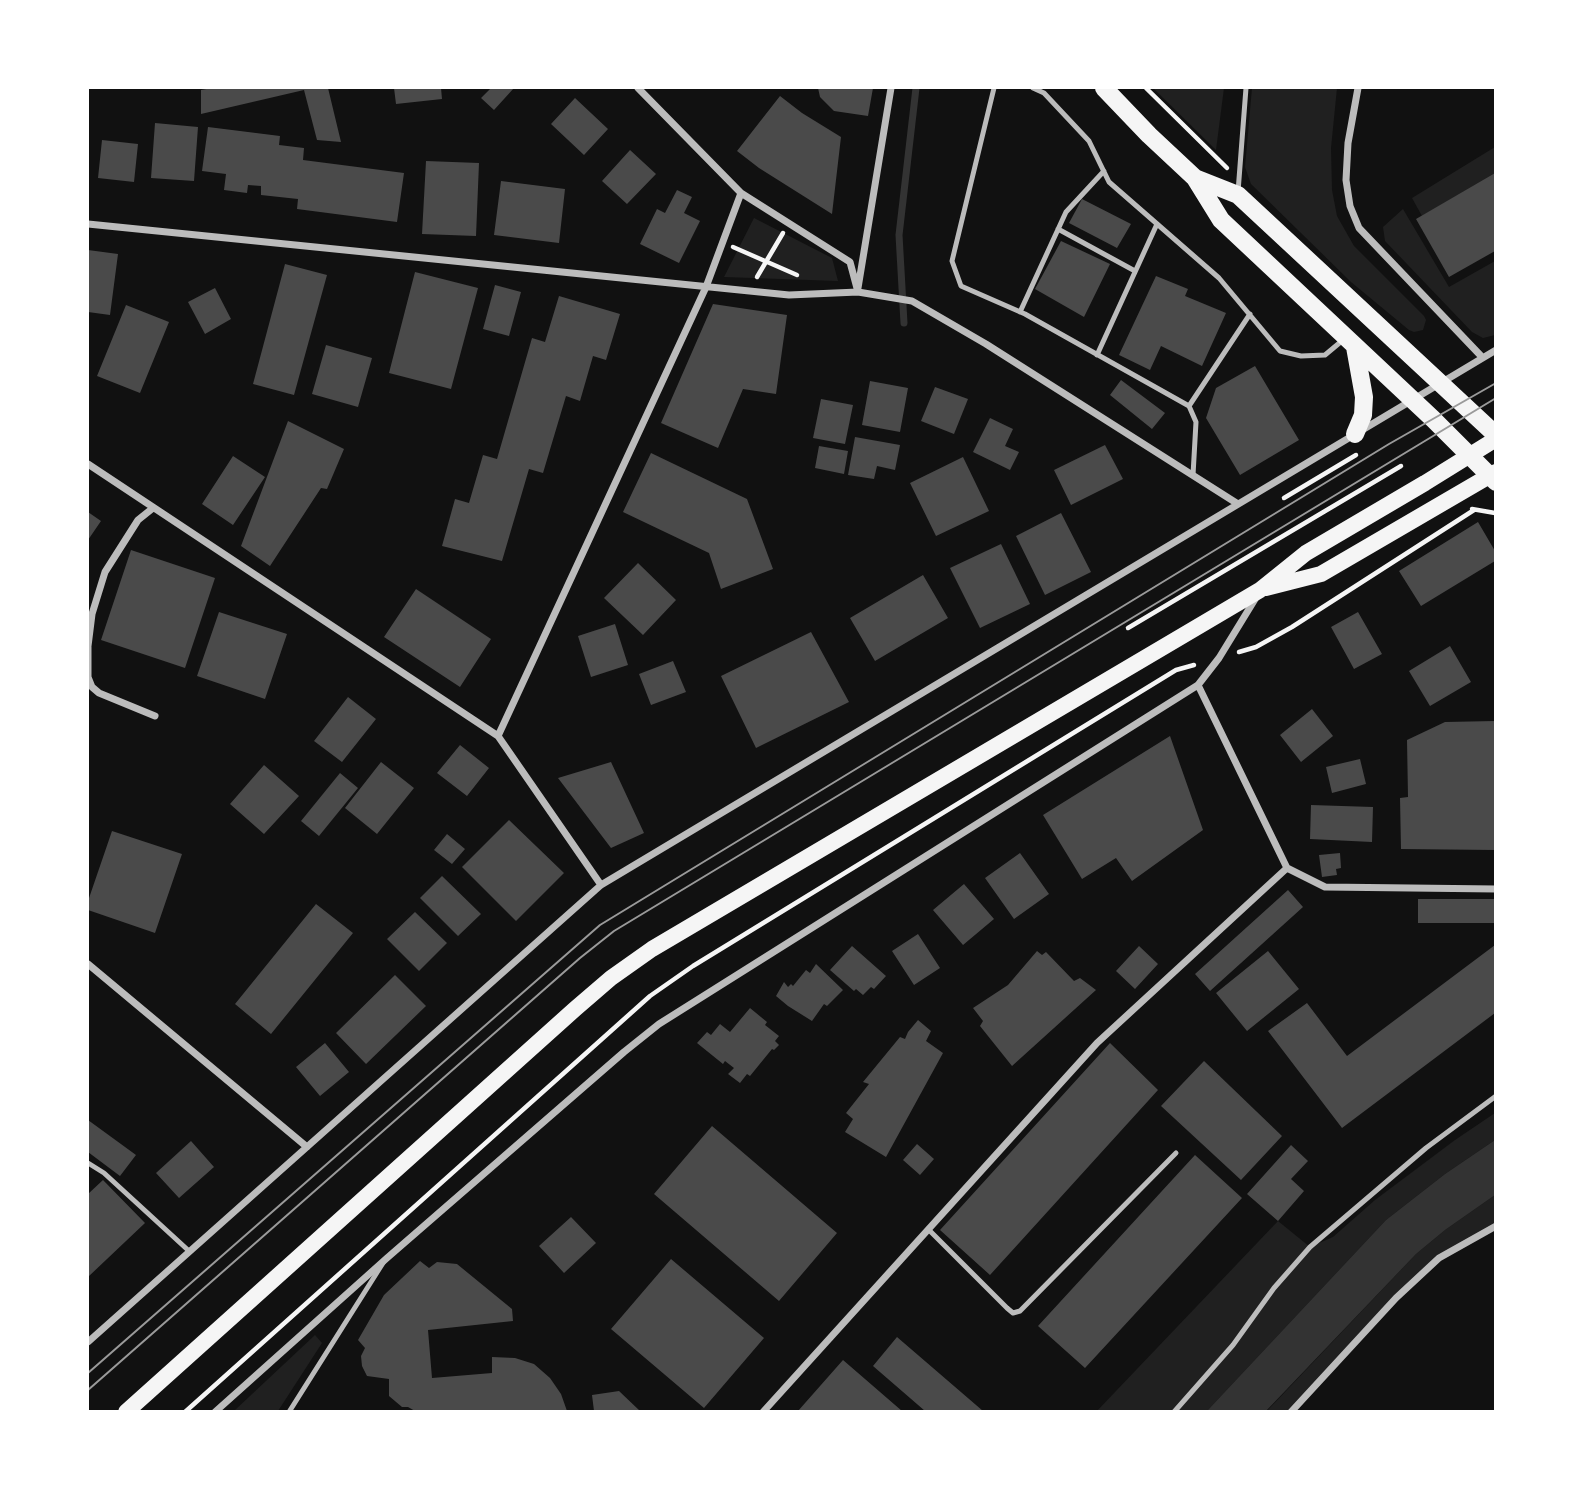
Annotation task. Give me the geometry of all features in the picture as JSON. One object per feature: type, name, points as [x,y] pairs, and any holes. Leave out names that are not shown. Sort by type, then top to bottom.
[{"type":"highway","points":[[1104,88],[1195,178],[1221,220],[1494,477]]},
{"type":"highway","points":[[1195,178],[1238,195],[1496,437]]},
{"type":"highway","points":[[1350,342],[1364,397],[1359,442]]},
{"type":"main road","points":[[126,1412],[575,1009],[652,948],[1260,590],[1306,553],[1496,437]]},
{"type":"main road","points":[[1260,590],[1321,574],[1494,477]]},
{"type":"street","points":[[638,88],[741,193],[850,262],[858,292]]},
{"type":"street","points":[[858,292],[891,88]]},
{"type":"street","points":[[1358,88],[1348,143],[1346,180],[1350,206],[1359,228],[1482,357]]},
{"type":"street","points":[[498,736],[706,287],[741,193]]},
{"type":"street","points":[[88,224],[749,292],[789,295],[858,292],[912,301],[986,344],[1238,504]]},
{"type":"street","points":[[88,1342],[601,885],[1238,504],[1359,442],[1411,398],[1496,350]]},
{"type":"street","points":[[88,464],[498,736],[601,885]]},
{"type":"street","points":[[153,508],[138,520],[105,572],[92,614],[88,677],[92,687],[99,693],[155,716]]},
{"type":"street","points":[[215,1412],[387,1258],[659,1024],[1198,685],[1219,658],[1260,590]]},
{"type":"street","points":[[1198,685],[1287,868],[1325,887],[1496,889]]},
{"type":"street","points":[[763,1412],[1097,1043],[1287,868]]},
{"type":"street","points":[[88,964],[307,1147]]},
{"type":"street","points":[[1291,1412],[1396,1298],[1439,1258],[1496,1226]]},
{"type":"lane","points":[[994,88],[952,261],[961,286],[1020,312],[1189,406],[1196,422],[1193,475]]},
{"type":"lane","points":[[1033,88],[1044,93],[1089,141],[1109,182],[1219,278],[1280,351],[1301,356],[1325,355],[1350,342]]},
{"type":"lane","points":[[1238,195],[1246,88]]},
{"type":"lane","points":[[1020,312],[1066,212],[1104,171]]},
{"type":"lane","points":[[1097,355],[1157,224]]},
{"type":"lane","points":[[1058,229],[1135,271]]},
{"type":"lane","points":[[1189,406],[1250,314]]},
{"type":"lane","points":[[1174,1412],[1233,1345],[1274,1288],[1310,1247],[1426,1148],[1496,1096]]},
{"type":"lane","points":[[928,1229],[1007,1308],[1013,1313],[1020,1311],[1176,1153]]},
{"type":"lane","points":[[88,1163],[104,1173],[189,1251]]},
{"type":"lane","points":[[289,1412],[387,1258]]},
{"type":"path","points":[[749,292],[789,223]]},
{"type":"path","points":[[722,242],[797,275]]},
{"type":"path","points":[[1284,498],[1359,442]]},
{"type":"path","points":[[1128,628],[1401,466]]},
{"type":"path","points":[[1243,651],[1256,647],[1292,627],[1474,510],[1495,513]]},
{"type":"shaded area","points":[[1153,88],[1224,88],[1216,150]]},
{"type":"shaded area","points":[[1252,88],[1337,88],[1331,148],[1332,190],[1337,216],[1354,246],[1424,316],[1426,320],[1423,330],[1409,330],[1351,282],[1251,184],[1245,167]]},
{"type":"shaded area","points":[[1495,147],[1495,173],[1422,216],[1412,198]]},
{"type":"shaded area","points":[[1403,209],[1449,287],[1495,261],[1495,335],[1483,338],[1472,332],[1385,241],[1383,227]]},
{"type":"shaded area","points":[[754,218],[832,258],[838,281],[724,277]]},
{"type":"shaded area","points":[[1495,1113],[1495,1140],[1445,1174],[1386,1220],[1207,1411],[1096,1412],[1278,1221],[1310,1247],[1333,1237],[1375,1200]]},
{"type":"shaded area","points":[[1495,1140],[1495,1195],[1416,1254],[1266,1411],[1207,1411],[1386,1220],[1445,1174]]},
{"type":"shaded area","points":[[1495,1195],[1495,1226],[1439,1258],[1291,1411],[1266,1412],[1416,1254]]},
{"type":"shaded area","points":[[315,1335],[322,1343],[278,1411],[234,1411]]},
{"type":"building","points":[[328,88],[341,142],[317,140],[304,90],[201,114],[201,90]]},
{"type":"building","points":[[394,88],[441,88],[442,99],[396,104]]},
{"type":"building","points":[[491,88],[514,88],[494,110],[481,98]]},
{"type":"building","points":[[818,88],[873,88],[868,116],[834,111],[820,97]]},
{"type":"building","points":[[780,96],[841,137],[832,214],[737,151]]},
{"type":"building","points":[[575,98],[608,129],[584,155],[551,124]]},
{"type":"building","points":[[155,123],[198,127],[194,181],[151,178]]},
{"type":"building","points":[[208,127],[280,136],[279,145],[304,148],[303,160],[404,173],[397,222],[297,209],[298,199],[261,195],[261,186],[248,185],[247,193],[224,190],[226,174],[202,171]]},
{"type":"building","points":[[102,140],[138,144],[134,182],[98,178]]},
{"type":"building","points":[[630,150],[656,174],[627,204],[602,181]]},
{"type":"building","points":[[426,161],[479,163],[476,236],[422,234]]},
{"type":"building","points":[[1495,173],[1495,251],[1449,277],[1416,219]]},
{"type":"building","points":[[501,181],[565,189],[559,243],[494,235]]},
{"type":"building","points":[[677,190],[692,197],[684,213],[700,221],[679,263],[640,244],[657,209],[665,213]]},
{"type":"building","points":[[1082,199],[1131,224],[1117,248],[1069,223]]},
{"type":"building","points":[[1061,241],[1110,264],[1084,317],[1035,289]]},
{"type":"building","points":[[88,250],[118,254],[110,315],[88,312]]},
{"type":"building","points":[[285,264],[327,275],[294,395],[253,384]]},
{"type":"building","points":[[415,272],[478,288],[451,389],[389,373]]},
{"type":"building","points":[[1156,276],[1188,289],[1185,296],[1226,313],[1202,366],[1161,346],[1150,370],[1119,355]]},
{"type":"building","points":[[495,285],[521,292],[509,336],[483,329]]},
{"type":"building","points":[[215,288],[231,319],[205,334],[188,302]]},
{"type":"building","points":[[559,296],[620,314],[606,360],[593,356],[580,401],[566,396],[543,473],[529,469],[502,561],[442,546],[455,499],[469,503],[483,455],[497,459],[532,338],[545,342]]},
{"type":"building","points":[[713,304],[787,315],[776,394],[743,389],[718,448],[661,423]]},
{"type":"building","points":[[126,305],[169,322],[140,393],[97,376]]},
{"type":"building","points":[[326,345],[372,358],[358,407],[312,394]]},
{"type":"building","points":[[1255,366],[1299,440],[1240,475],[1206,418],[1216,388]]},
{"type":"building","points":[[1121,380],[1165,413],[1152,429],[1110,395]]},
{"type":"building","points":[[870,381],[908,388],[900,432],[862,425]]},
{"type":"building","points":[[935,387],[968,399],[954,434],[921,421]]},
{"type":"building","points":[[821,399],[853,405],[845,444],[813,438]]},
{"type":"building","points":[[990,418],[1013,429],[1005,446],[1019,452],[1010,470],[973,452]]},
{"type":"building","points":[[288,421],[344,449],[327,489],[321,488],[270,566],[241,546]]},
{"type":"building","points":[[855,437],[900,445],[895,470],[877,466],[874,479],[848,475]]},
{"type":"building","points":[[1105,445],[1123,479],[1071,505],[1054,470]]},
{"type":"building","points":[[819,446],[848,451],[844,474],[815,468]]},
{"type":"building","points":[[651,453],[747,499],[773,569],[721,589],[709,553],[623,512]]},
{"type":"building","points":[[233,456],[265,477],[233,525],[202,504]]},
{"type":"building","points":[[963,457],[989,511],[936,536],[910,483]]},
{"type":"building","points":[[88,512],[101,521],[88,540]]},
{"type":"building","points":[[1061,513],[1091,572],[1045,595],[1016,536]]},
{"type":"building","points":[[1478,522],[1495,551],[1495,561],[1421,606],[1399,571]]},
{"type":"building","points":[[1001,544],[1030,604],[980,628],[950,568]]},
{"type":"building","points":[[131,550],[215,578],[185,668],[101,640]]},
{"type":"building","points":[[638,563],[676,600],[643,635],[604,598]]},
{"type":"building","points":[[923,575],[948,618],[875,661],[850,618]]},
{"type":"building","points":[[416,589],[491,639],[460,687],[384,637]]},
{"type":"building","points":[[219,612],[287,634],[265,699],[197,676]]},
{"type":"building","points":[[1358,612],[1382,654],[1354,669],[1331,627]]},
{"type":"building","points":[[615,624],[628,665],[591,677],[578,636]]},
{"type":"building","points":[[811,632],[849,702],[756,748],[721,676]]},
{"type":"building","points":[[1450,646],[1471,682],[1430,706],[1409,671]]},
{"type":"building","points":[[673,661],[686,692],[651,705],[639,674]]},
{"type":"building","points":[[348,697],[376,719],[342,762],[314,741]]},
{"type":"building","points":[[1312,709],[1333,736],[1301,762],[1280,735]]},
{"type":"building","points":[[1495,721],[1495,850],[1401,849],[1400,798],[1408,797],[1407,740],[1445,722]]},
{"type":"building","points":[[1170,736],[1203,830],[1132,881],[1116,858],[1082,879],[1043,815]]},
{"type":"building","points":[[460,745],[489,768],[467,796],[437,773]]},
{"type":"building","points":[[1360,759],[1366,784],[1332,793],[1326,767]]},
{"type":"building","points":[[381,762],[414,788],[377,834],[345,808]]},
{"type":"building","points":[[611,762],[644,833],[611,848],[558,778]]},
{"type":"building","points":[[264,765],[299,796],[264,834],[230,804]]},
{"type":"building","points":[[340,773],[358,788],[319,836],[301,821]]},
{"type":"building","points":[[1311,805],[1373,807],[1372,842],[1310,839]]},
{"type":"building","points":[[509,820],[564,873],[516,921],[462,867]]},
{"type":"building","points":[[112,831],[182,854],[155,933],[88,910],[88,901]]},
{"type":"building","points":[[447,834],[465,849],[452,864],[434,850]]},
{"type":"building","points":[[1020,853],[1049,894],[1014,919],[985,878]]},
{"type":"building","points":[[1340,853],[1341,868],[1336,869],[1337,875],[1322,877],[1319,855]]},
{"type":"building","points":[[442,876],[481,914],[458,936],[420,898]]},
{"type":"building","points":[[964,884],[994,919],[963,945],[933,910]]},
{"type":"building","points":[[1288,890],[1303,907],[1210,991],[1195,974]]},
{"type":"building","points":[[1418,899],[1495,899],[1495,923],[1418,923]]},
{"type":"building","points":[[316,904],[353,933],[271,1034],[235,1004]]},
{"type":"building","points":[[415,912],[447,943],[419,971],[387,939]]},
{"type":"building","points":[[918,934],[940,968],[914,985],[892,951]]},
{"type":"building","points":[[1495,945],[1495,1013],[1342,1128],[1268,1031],[1307,1003],[1347,1056]]},
{"type":"building","points":[[852,946],[886,976],[874,989],[871,987],[863,995],[856,989],[854,991],[830,970]]},
{"type":"building","points":[[1139,946],[1158,964],[1135,989],[1116,971]]},
{"type":"building","points":[[1037,951],[1042,955],[1046,952],[1074,981],[1080,978],[1096,990],[1012,1066],[980,1026],[983,1021],[973,1008],[1008,985]]},
{"type":"building","points":[[1268,951],[1299,989],[1247,1031],[1216,993]]},
{"type":"building","points":[[816,964],[843,990],[827,1006],[824,1004],[812,1021],[776,996],[784,982],[788,987],[791,984],[793,986],[806,970],[810,973]]},
{"type":"building","points":[[395,975],[426,1006],[366,1064],[336,1033]]},
{"type":"building","points":[[750,1008],[779,1036],[775,1041],[779,1045],[740,1083],[728,1074],[734,1068],[725,1061],[723,1064],[697,1043],[707,1032],[711,1035],[720,1024],[730,1032]]},
{"type":"building","points":[[918,1020],[931,1031],[926,1041],[943,1053],[886,1157],[845,1132],[853,1119],[846,1113],[869,1084],[863,1082],[900,1037],[905,1039]]},
{"type":"building","points":[[325,1043],[349,1072],[320,1096],[296,1067]]},
{"type":"building","points":[[1110,1043],[1158,1090],[990,1275],[940,1230]]},
{"type":"building","points":[[1204,1061],[1282,1136],[1241,1180],[1161,1106]]},
{"type":"building","points":[[88,1120],[136,1155],[120,1176],[88,1152]]},
{"type":"building","points":[[712,1126],[837,1233],[779,1301],[654,1194]]},
{"type":"building","points":[[191,1141],[214,1167],[179,1198],[156,1173]]},
{"type":"building","points":[[917,1144],[934,1159],[920,1175],[903,1160]]},
{"type":"building","points":[[1291,1145],[1308,1161],[1291,1179],[1304,1191],[1278,1221],[1247,1194]]},
{"type":"building","points":[[1195,1155],[1242,1198],[1085,1368],[1038,1326]]},
{"type":"building","points":[[103,1180],[145,1223],[88,1277],[88,1194]]},
{"type":"building","points":[[571,1217],[596,1243],[564,1273],[539,1246]]},
{"type":"building","points":[[671,1259],[764,1338],[704,1408],[611,1329]]},
{"type":"building","points":[[420,1261],[429,1268],[437,1262],[457,1264],[512,1309],[513,1321],[428,1330],[432,1378],[492,1373],[492,1357],[515,1358],[534,1364],[550,1378],[561,1394],[567,1411],[415,1411],[402,1407],[389,1396],[389,1379],[367,1376],[361,1356],[365,1348],[358,1340],[384,1295]]},
{"type":"building","points":[[897,1337],[983,1411],[925,1411],[873,1366]]},
{"type":"building","points":[[843,1360],[902,1411],[798,1411]]},
{"type":"building","points":[[619,1391],[640,1411],[594,1411],[592,1395]]},
{"type":"waterway","points":[[904,323],[899,235],[916,88]]},
{"type":"tram line","points":[[88,1373],[600,925],[1389,444],[1496,383]]},
{"type":"tram line","points":[[88,1390],[614,931],[1496,398]]}]
